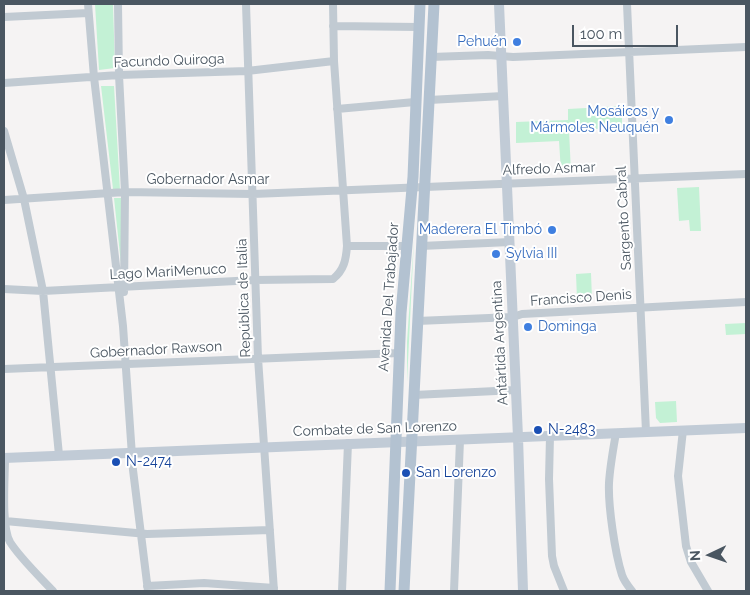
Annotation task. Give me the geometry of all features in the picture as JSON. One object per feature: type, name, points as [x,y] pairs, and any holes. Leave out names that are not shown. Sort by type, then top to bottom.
[{"type":"main road","name":"Avenida Del Trabajador","points":[[390,591],[400,353],[412,187],[420,4]]},
{"type":"main road","name":"Avenida Del Trabajador","points":[[404,591],[434,4]]},
{"type":"main road","name":"Antártida Argentina","points":[[499,4],[523,591]]},
{"type":"main road","name":"Combate de San Lorenzo","points":[[4,458],[746,428]]},
{"type":"street","points":[[88,4],[94,77],[121,287],[132,452],[148,589],[204,583],[274,590]]},
{"type":"street","points":[[118,4],[119,75],[125,192],[121,287]]},
{"type":"street","name":"República de Italia","points":[[246,4],[258,358],[274,590]]},
{"type":"street","points":[[333,4],[334,61],[347,246],[407,246]]},
{"type":"street","name":"Sargento Cabral","points":[[627,4],[646,432]]},
{"type":"street","points":[[4,17],[88,13]]},
{"type":"street","points":[[333,26],[419,27]]},
{"type":"street","points":[[431,57],[488,55],[502,57],[746,47]]},
{"type":"street","name":"Facundo Quiroga","points":[[4,83],[119,75],[247,71],[334,61]]},
{"type":"street","points":[[429,100],[503,96]]},
{"type":"street","points":[[337,109],[416,102]]},
{"type":"street","points":[[4,132],[5,141],[24,199],[43,291],[60,455]]},
{"type":"street","name":"Alfredo Asmar","points":[[412,187],[746,174]]},
{"type":"street","name":"Gobernador Asmar","points":[[4,200],[125,192],[253,194],[412,187]]},
{"type":"street","points":[[421,246],[510,242]]},
{"type":"street","name":"Lago MariMenuco","points":[[4,289],[43,291],[255,280],[333,279],[341,272],[346,258],[347,246]]},
{"type":"street","name":"Francisco Denis","points":[[417,321],[513,318],[522,314],[641,306],[746,302]]},
{"type":"street","name":"Gobernador Rawson","points":[[4,369],[400,353]]},
{"type":"street","points":[[401,378],[404,378],[404,385],[400,433],[398,432],[401,378]]},
{"type":"street","points":[[414,395],[516,390]]},
{"type":"street","points":[[684,430],[678,476],[686,546],[691,562],[708,591]]},
{"type":"street","points":[[616,433],[609,478],[610,496],[621,569],[624,580],[632,591]]},
{"type":"street","points":[[550,436],[548,480],[552,556],[564,591]]},
{"type":"street","points":[[454,591],[460,440]]},
{"type":"street","points":[[342,591],[348,443]]},
{"type":"street","points":[[408,448],[407,499],[404,499],[406,449],[408,448]]},
{"type":"street","points":[[4,458],[6,532],[10,542],[53,591]]},
{"type":"street","points":[[5,521],[141,533],[270,530]]},
{"type":"green space","points":[[95,4],[113,4],[115,68],[99,70]]},
{"type":"green space","points":[[101,86],[114,86],[120,190],[113,189]]},
{"type":"green space","points":[[622,106],[622,128],[569,130],[571,172],[561,172],[559,141],[516,143],[516,122],[568,120],[568,109]]},
{"type":"green space","points":[[699,187],[701,231],[690,231],[689,220],[679,221],[677,188]]},
{"type":"green space","points":[[114,198],[121,198],[121,264]]},
{"type":"green space","points":[[414,239],[407,382],[407,342]]},
{"type":"green space","points":[[591,273],[592,299],[577,299],[576,274]]},
{"type":"green space","points":[[746,323],[746,334],[726,335],[725,324]]},
{"type":"green space","points":[[676,401],[677,422],[660,423],[656,418],[655,402]]},
{"type":"place","name":"Pehuén","points":[[517,42]]},
{"type":"place","name":"Mosáicos y Mármoles Neuquén","points":[[669,120]]},
{"type":"place","name":"Maderera El Timbó","points":[[552,230]]},
{"type":"place","name":"Sylvia III","points":[[496,254]]},
{"type":"place","name":"Dominga","points":[[528,327]]},
{"type":"place","name":"N-2483","points":[[538,430]]},
{"type":"place","name":"N-2474","points":[[116,462]]},
{"type":"place","name":"San Lorenzo","points":[[406,473]]}]
